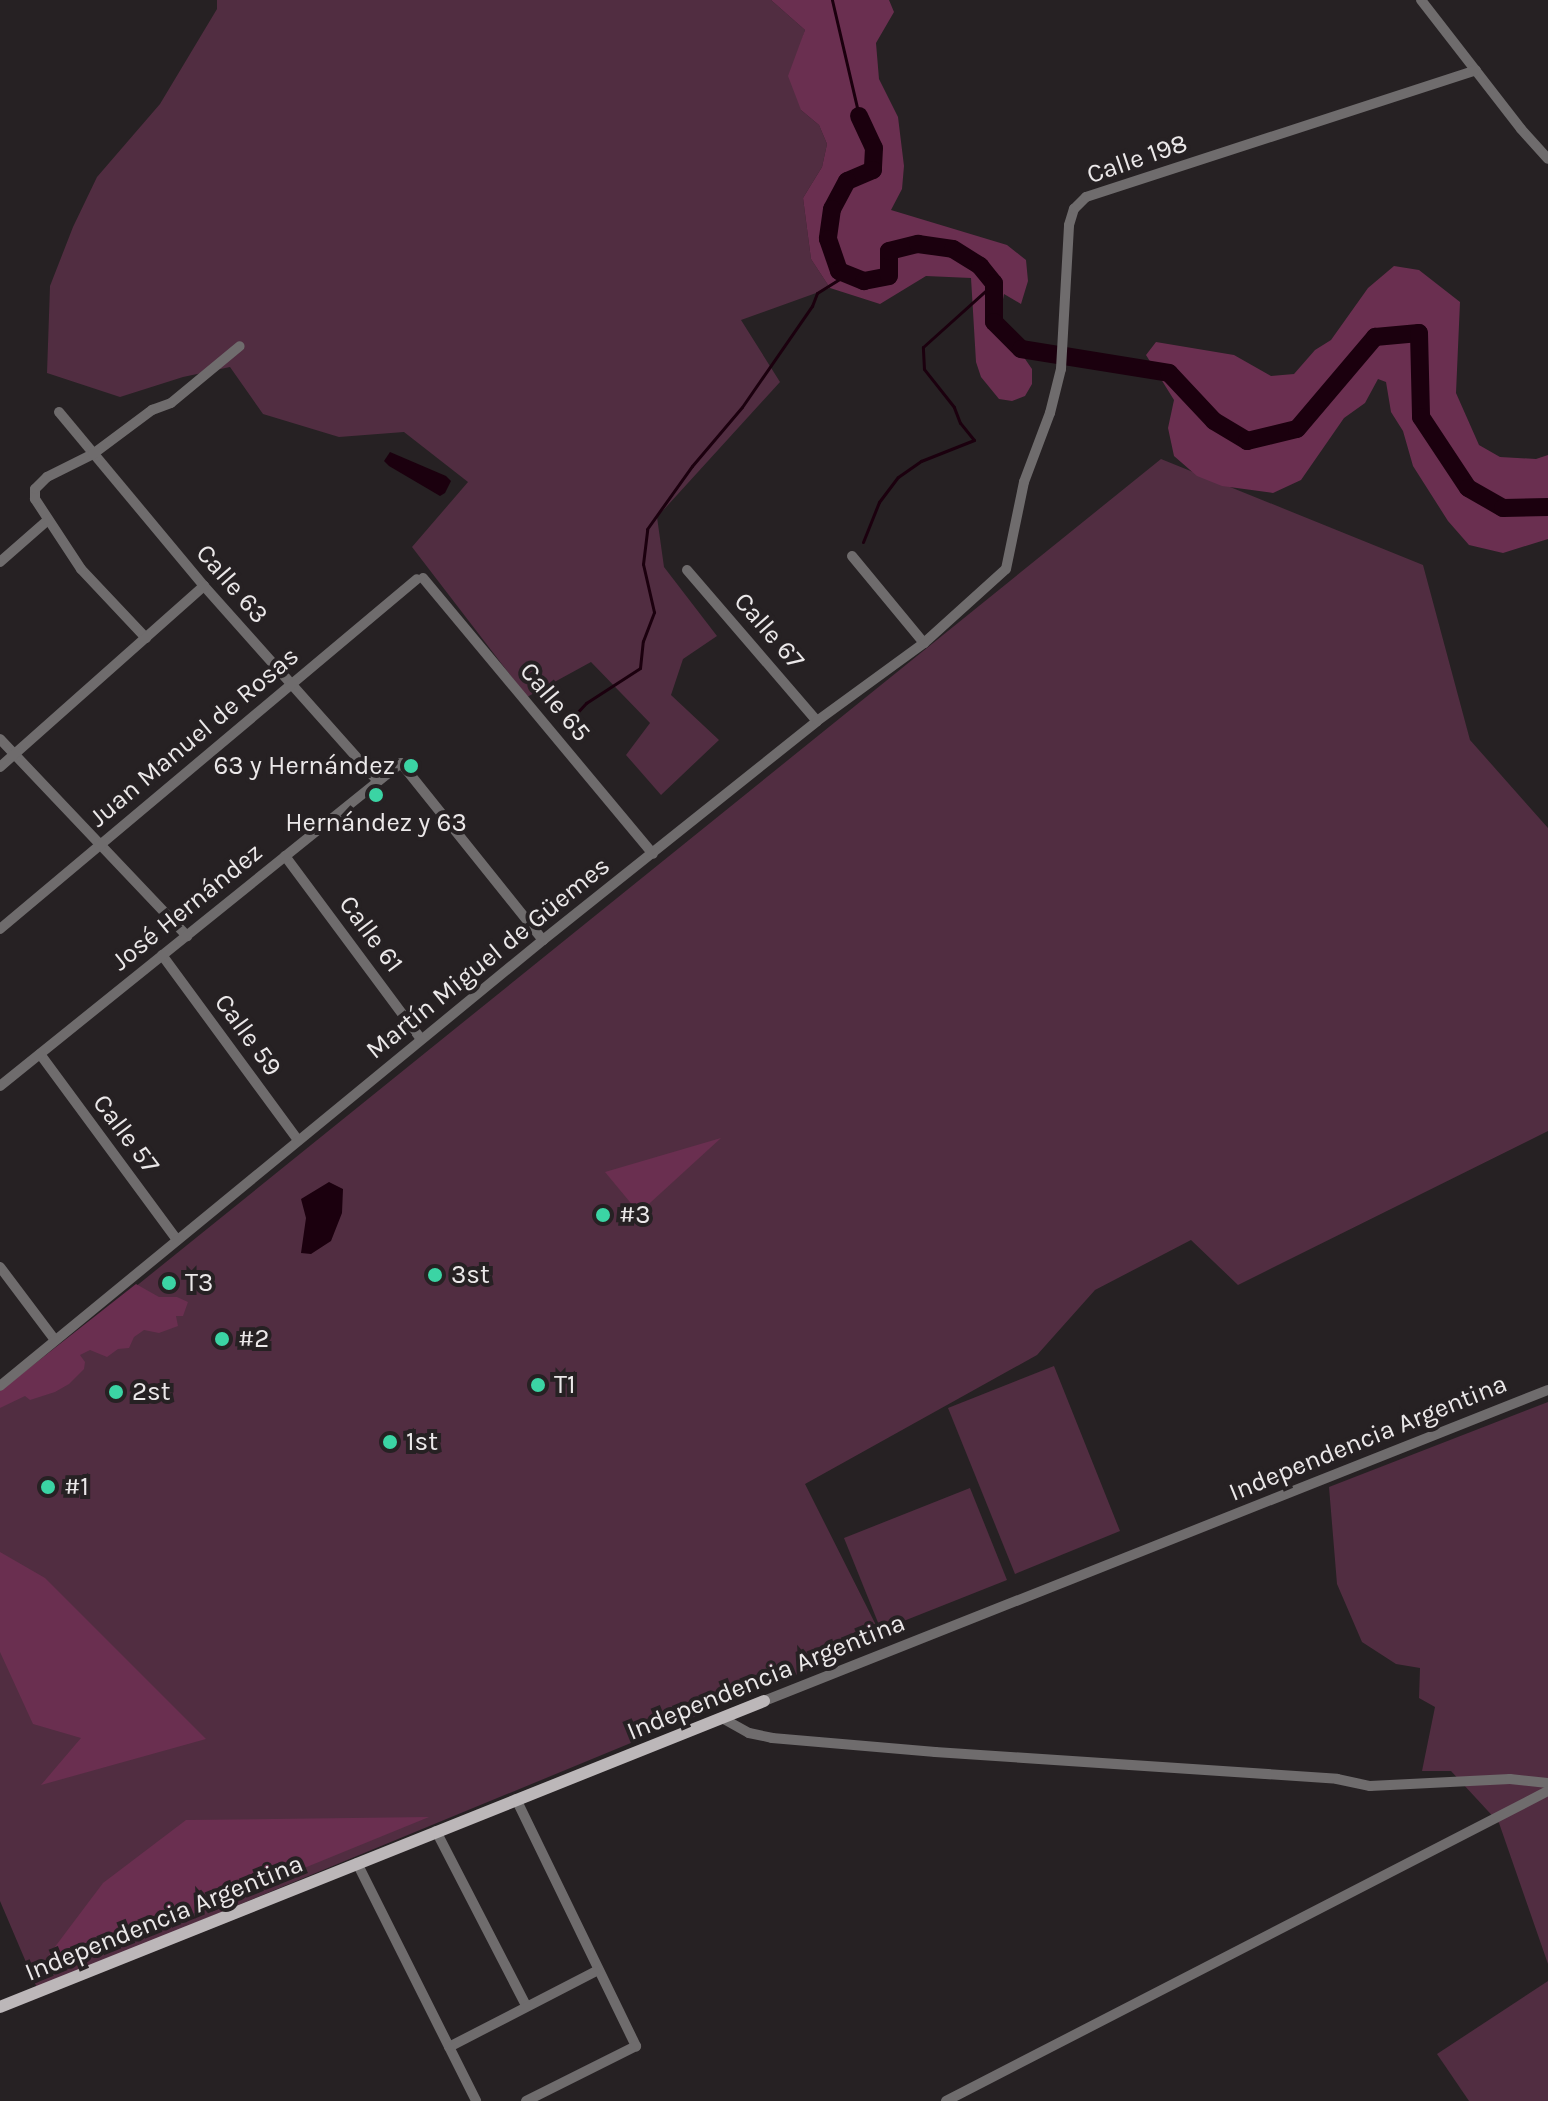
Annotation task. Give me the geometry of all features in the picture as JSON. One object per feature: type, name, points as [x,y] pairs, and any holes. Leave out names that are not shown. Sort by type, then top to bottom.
[{"type":"main road","name":"Independencia Argentina","points":[[0,2007],[764,1701]]},
{"type":"street","points":[[1421,0],[1548,159]]},
{"type":"street","name":"Calle 198","points":[[1006,569],[1024,482],[1050,413],[1061,369],[1069,225],[1074,209],[1086,197],[1476,70]]},
{"type":"street","points":[[146,638],[81,569],[35,499],[35,489],[47,477],[93,454],[152,410],[171,403],[240,346]]},
{"type":"street","name":"Calle 63","points":[[59,412],[204,586],[378,781]]},
{"type":"street","points":[[0,562],[48,520]]},
{"type":"street","points":[[852,556],[924,643]]},
{"type":"street","name":"Martín Miguel de Güemes","points":[[0,1386],[543,940],[817,721],[924,643],[1006,569]]},
{"type":"street","name":"Calle 67","points":[[687,570],[817,721]]},
{"type":"street","name":"Juan Manuel de Rosas","points":[[0,929],[420,578]]},
{"type":"street","name":"Calle 65","points":[[420,578],[653,854]]},
{"type":"street","points":[[0,767],[204,586]]},
{"type":"street","points":[[0,739],[187,936]]},
{"type":"street","name":"José Hernández","points":[[0,1086],[401,763],[543,940]]},
{"type":"street","name":"Calle 61","points":[[285,856],[421,1039]]},
{"type":"street","name":"Calle 59","points":[[162,955],[298,1140]]},
{"type":"street","name":"Calle 57","points":[[40,1054],[177,1240]]},
{"type":"street","points":[[0,1267],[55,1340]]},
{"type":"street","name":"Independencia Argentina","points":[[764,1701],[1548,1390]]},
{"type":"street","points":[[722,1718],[749,1733],[772,1738],[935,1752],[1337,1779],[1370,1786],[1510,1779],[1548,1783]]},
{"type":"street","points":[[946,2101],[1548,1791]]},
{"type":"street","points":[[516,1799],[596,1971],[636,2046],[526,2101]]},
{"type":"street","points":[[436,1831],[526,2005]]},
{"type":"street","points":[[357,1863],[476,2101]]},
{"type":"street","points":[[449,2047],[596,1971]]},
{"type":"shaded area","points":[[217,0],[771,0],[805,30],[800,47],[801,110],[819,125],[827,144],[822,167],[803,198],[811,259],[830,288],[741,320],[780,382],[657,517],[664,567],[717,636],[683,659],[671,695],[719,740],[661,795],[626,755],[650,723],[591,662],[527,697],[412,547],[468,482],[404,432],[339,437],[263,414],[230,367],[183,377],[120,397],[47,373],[50,286],[73,227],[97,177],[160,104],[217,9]]},
{"type":"shaded area","points":[[771,0],[889,0],[894,12],[876,43],[879,79],[898,117],[904,166],[902,189],[891,210],[1007,245],[1026,260],[1028,281],[1021,304],[1004,294],[999,321],[1032,369],[1032,384],[1025,396],[1012,401],[999,399],[981,377],[976,362],[971,278],[926,276],[880,304],[830,288],[811,259],[803,198],[822,167],[827,144],[819,125],[801,110],[788,76],[805,30]]},
{"type":"shaded area","points":[[1394,266],[1419,270],[1460,302],[1456,393],[1479,445],[1500,457],[1536,459],[1548,455],[1548,539],[1503,553],[1469,545],[1448,521],[1413,466],[1403,431],[1391,412],[1386,382],[1378,379],[1365,403],[1344,418],[1301,480],[1273,493],[1222,486],[1197,476],[1174,456],[1168,428],[1174,400],[1146,355],[1156,342],[1234,355],[1271,376],[1294,374],[1315,350],[1331,340],[1368,288]]},
{"type":"shaded area","points":[[390,452],[446,476],[451,481],[445,493],[440,496],[389,466],[384,461]]},
{"type":"shaded area","points":[[1161,459],[1423,565],[1470,740],[1548,828],[1548,1131],[1238,1285],[1191,1240],[1095,1290],[1037,1355],[805,1484],[883,1639],[37,1988],[0,1901],[0,1396]]},
{"type":"shaded area","points":[[721,1138],[639,1213],[605,1172]]},
{"type":"shaded area","points":[[329,1182],[343,1189],[342,1213],[331,1241],[311,1254],[301,1253],[306,1218],[301,1199]]},
{"type":"shaded area","points":[[136,1284],[159,1297],[177,1297],[188,1302],[183,1316],[176,1316],[178,1326],[159,1333],[144,1330],[134,1337],[129,1348],[118,1349],[107,1357],[90,1350],[80,1355],[85,1362],[84,1369],[69,1384],[30,1400],[25,1396],[0,1408],[0,1391]]},
{"type":"shaded area","points":[[1054,1366],[1120,1531],[1015,1574],[948,1408]]},
{"type":"shaded area","points":[[1548,1402],[1548,1964],[1499,1823],[1451,1771],[1422,1771],[1435,1707],[1419,1698],[1420,1668],[1396,1664],[1362,1642],[1337,1584],[1329,1487]]},
{"type":"shaded area","points":[[970,1488],[1007,1580],[881,1630],[844,1538]]},
{"type":"shaded area","points":[[0,1552],[45,1578],[206,1739],[41,1785],[81,1738],[33,1724],[0,1652]]},
{"type":"shaded area","points":[[429,1817],[30,1980],[103,1883],[186,1820]]},
{"type":"shaded area","points":[[1548,1981],[1548,2101],[1469,2101],[1437,2054]]},
{"type":"waterway","points":[[832,0],[859,116]]},
{"type":"waterway","points":[[859,116],[874,148],[873,170],[847,181],[832,209],[828,239],[839,271],[864,281],[889,276],[889,251],[918,244],[953,249],[980,266],[994,283],[994,322],[1021,349],[1169,373],[1214,421],[1247,441],[1297,429],[1375,337],[1419,333],[1421,417],[1468,488],[1503,508],[1548,507]]},
{"type":"waterway","points":[[574,716],[586,703],[640,668],[643,641],[654,612],[643,564],[647,529],[692,466],[742,407],[812,306],[817,293],[847,274]]},
{"type":"waterway","points":[[863,542],[879,502],[898,477],[921,461],[974,440],[960,423],[954,407],[924,369],[923,347],[994,283]]},
{"type":"place","name":"63 y Hernández","points":[[411,766]]},
{"type":"place","name":"Hernández y 63","points":[[376,795]]},
{"type":"place","name":"#3","points":[[603,1215]]},
{"type":"place","name":"3st","points":[[435,1275]]},
{"type":"place","name":"T3","points":[[169,1283]]},
{"type":"place","name":"#2","points":[[222,1339]]},
{"type":"place","name":"T1","points":[[538,1385]]},
{"type":"place","name":"2st","points":[[116,1392]]},
{"type":"place","name":"1st","points":[[390,1442]]},
{"type":"place","name":"#1","points":[[48,1487]]}]
